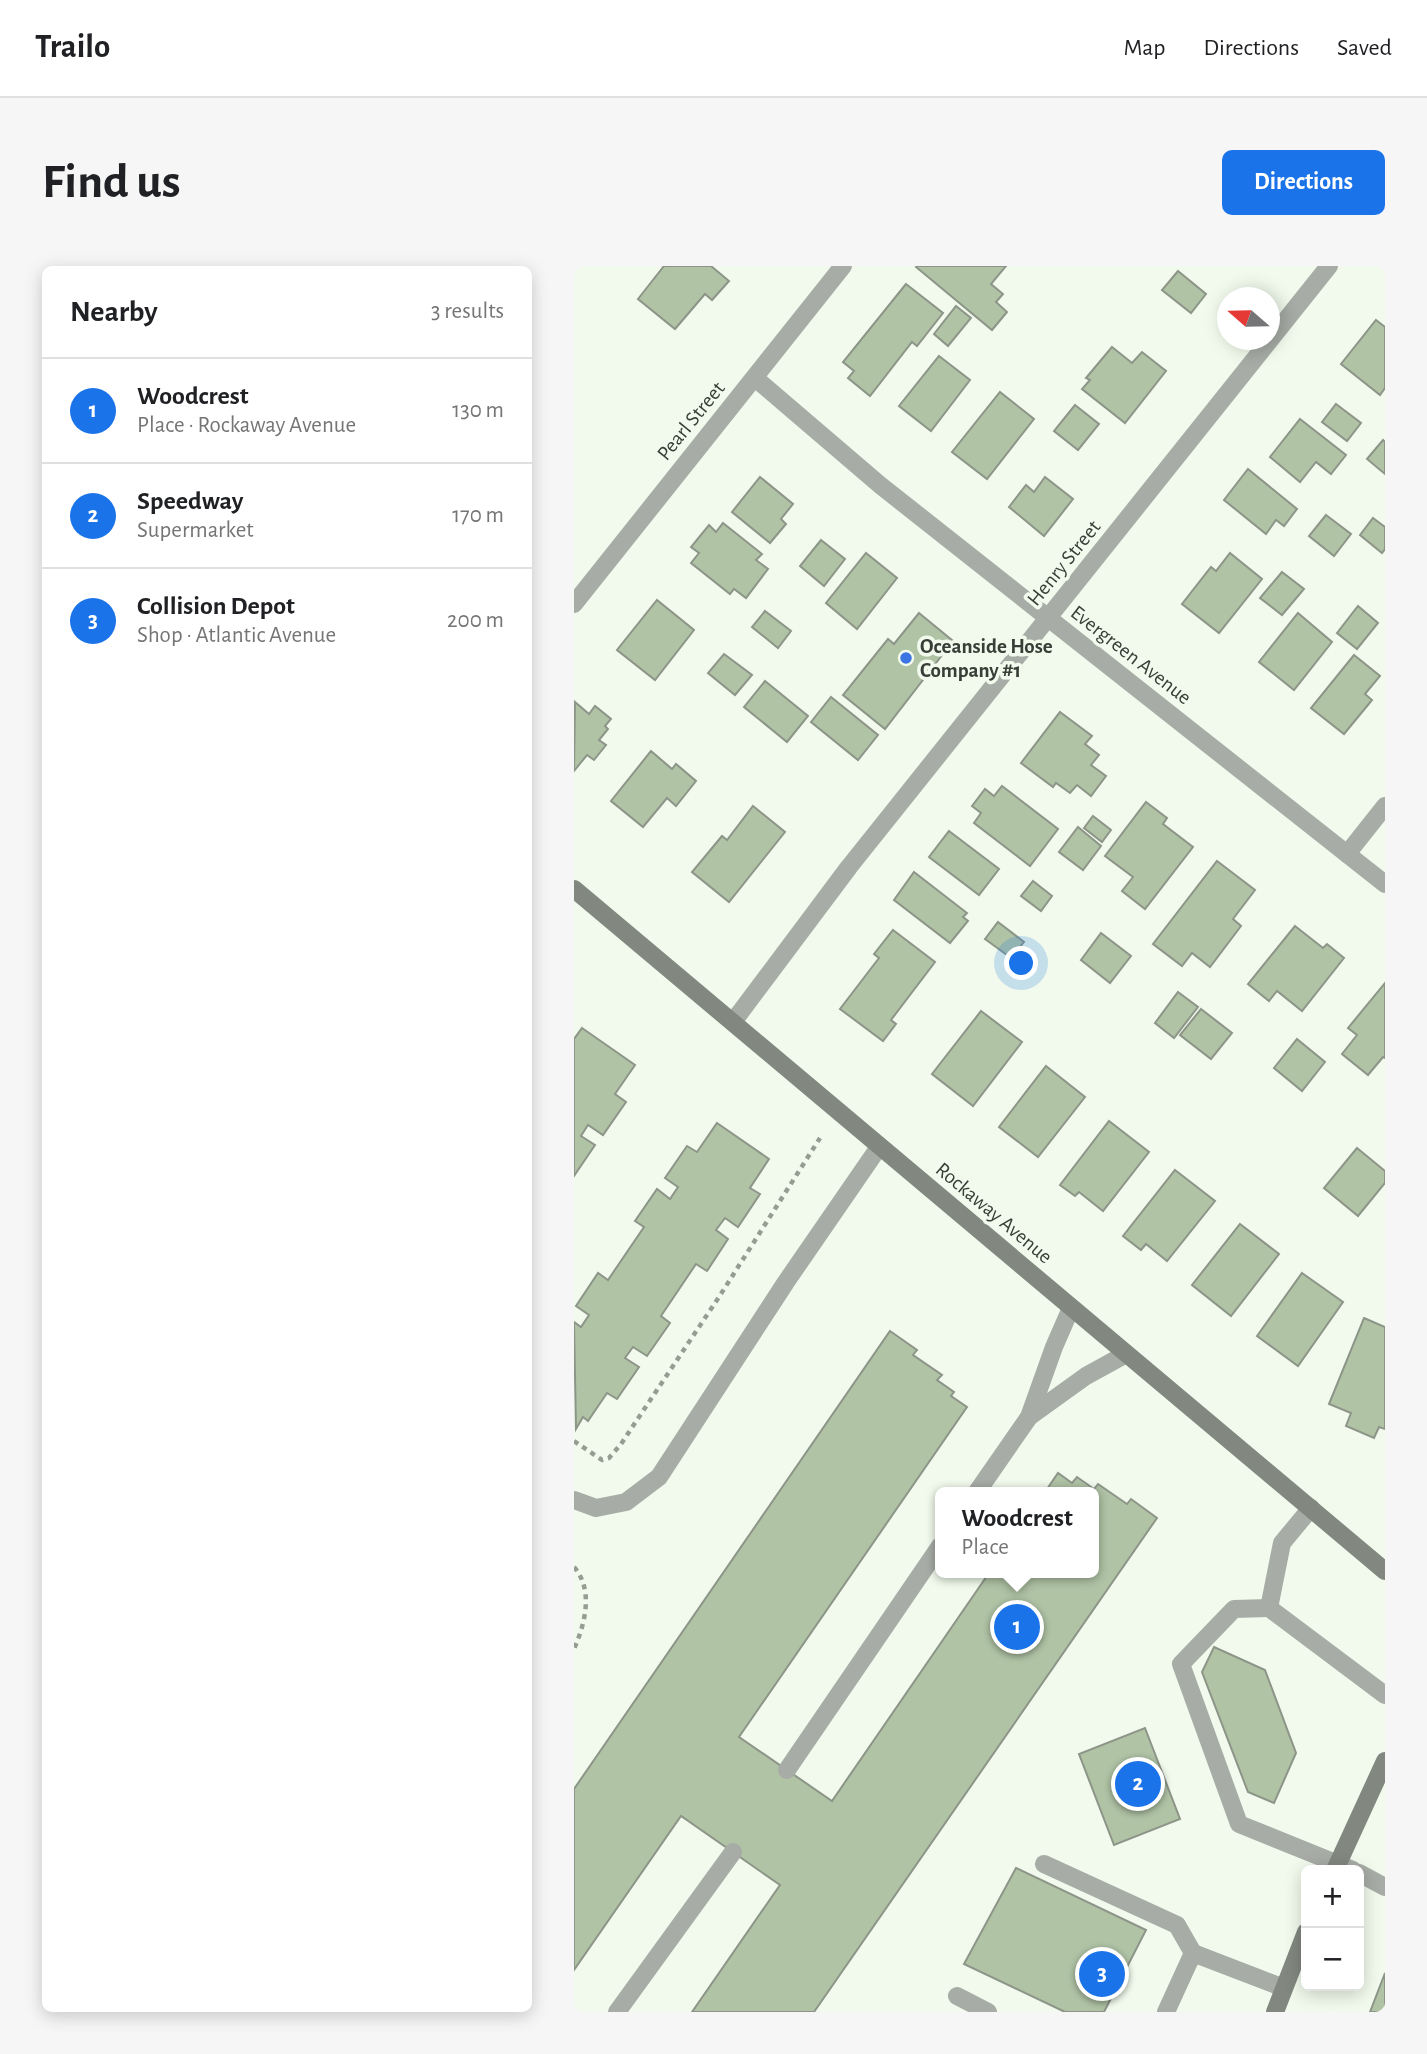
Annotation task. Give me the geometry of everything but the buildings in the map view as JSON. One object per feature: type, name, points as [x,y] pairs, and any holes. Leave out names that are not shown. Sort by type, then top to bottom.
[{"type":"main road","name":"Rockaway Avenue","points":[[574,890],[1385,1571]]},
{"type":"main road","points":[[1343,1865],[1385,1761]]},
{"type":"main road","points":[[1275,2012],[1301,1945]]},
{"type":"street","name":"Pearl Street","points":[[574,604],[843,266]]},
{"type":"street","name":"Henry Street","points":[[733,1022],[849,867],[1329,266]]},
{"type":"street","name":"Evergreen Avenue","points":[[755,378],[880,485],[1385,884]]},
{"type":"street","points":[[1347,854],[1385,806]]},
{"type":"street","points":[[574,1500],[596,1508],[626,1502],[659,1477],[786,1282],[879,1147]]},
{"type":"street","points":[[980,1487],[1029,1417],[1054,1346],[1071,1308]]},
{"type":"street","points":[[1029,1417],[1086,1376],[1126,1354]]},
{"type":"street","points":[[1269,1608],[1282,1543],[1311,1508]]},
{"type":"street","points":[[787,1770],[935,1553]]},
{"type":"street","points":[[1335,1865],[1239,1824],[1181,1664],[1234,1609],[1269,1608],[1385,1695]]},
{"type":"street","points":[[617,2012],[733,1852]]},
{"type":"street","points":[[1044,1864],[1177,1925],[1193,1953],[1284,1988]]},
{"type":"street","points":[[1364,1876],[1385,1887]]},
{"type":"street","points":[[1166,2012],[1193,1953]]},
{"type":"street","points":[[957,1996],[988,2012]]},
{"type":"path","points":[[574,1441],[602,1460],[609,1458],[621,1444],[820,1138]]},
{"type":"path","points":[[574,1567],[585,1586],[586,1604],[582,1631],[574,1649]]},
{"type":"place","name":"Oceanside Hose Company #1","points":[[906,658]]},
{"type":"place","name":"Woodcrest","points":[[1017,1627]]},
{"type":"place","name":"Speedway","points":[[1138,1784]]},
{"type":"place","name":"Collision Depot","points":[[1102,1974]]}]
